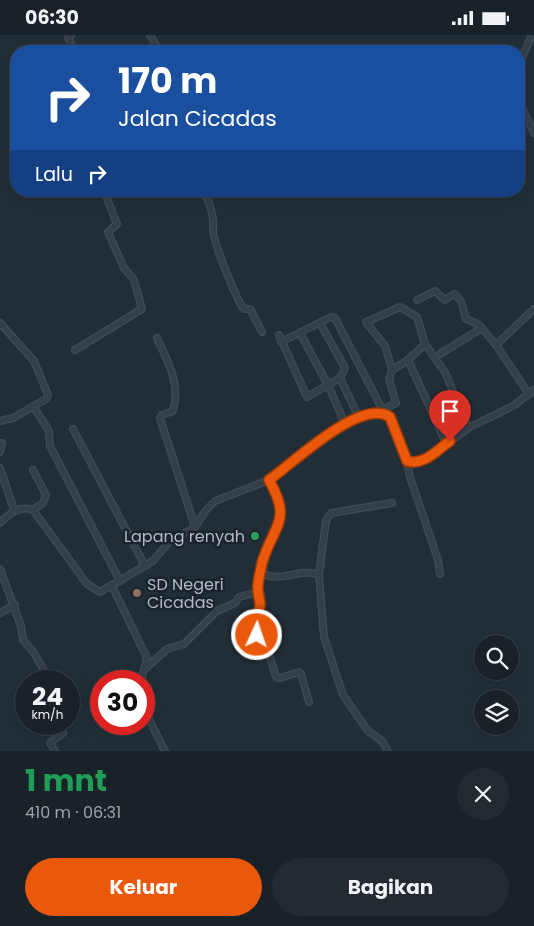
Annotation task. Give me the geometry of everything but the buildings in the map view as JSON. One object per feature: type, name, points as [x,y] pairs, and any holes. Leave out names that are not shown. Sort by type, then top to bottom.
[{"type":"street","points":[[525,51],[532,35]]},
{"type":"street","points":[[525,114],[534,133]]},
{"type":"street","points":[[75,350],[142,309],[142,303],[132,276],[124,268],[108,232],[117,225],[106,197]]},
{"type":"street","points":[[206,197],[214,216],[213,229],[226,273],[241,305],[244,309],[250,309],[262,332]]},
{"type":"street","points":[[407,461],[417,462],[427,459],[468,428],[513,406],[531,392],[482,328],[466,319],[461,301],[454,294],[445,300],[434,291],[417,300]]},
{"type":"street","points":[[0,523],[14,510],[27,508],[33,510],[93,590],[100,592],[112,586],[153,561],[169,542],[195,527],[206,510],[216,501],[269,480],[345,424],[383,411],[396,403],[389,379],[392,370],[382,340],[367,324],[367,321],[397,307],[404,308],[418,317],[424,344],[445,372],[468,428]]},
{"type":"street","points":[[496,345],[534,309]]},
{"type":"street","points":[[281,342],[331,317],[336,320],[383,411],[390,417],[394,425],[438,560],[440,574]]},
{"type":"street","points":[[0,323],[34,361],[36,370],[48,395],[46,399],[13,418],[0,421]]},
{"type":"street","points":[[279,335],[306,397],[340,378],[345,369],[344,363],[320,323]]},
{"type":"street","points":[[440,354],[482,328]]},
{"type":"street","points":[[300,333],[328,385],[345,424]]},
{"type":"street","points":[[157,338],[171,365],[176,387],[173,411],[160,417],[195,527]]},
{"type":"street","points":[[392,370],[408,360],[424,344]]},
{"type":"street","points":[[408,360],[446,443]]},
{"type":"street","points":[[340,378],[359,418]]},
{"type":"street","points":[[33,406],[49,431],[50,446],[120,581]]},
{"type":"street","points":[[73,429],[145,566]]},
{"type":"street","points":[[0,452],[2,443]]},
{"type":"street","points":[[0,468],[14,510]]},
{"type":"street","points":[[33,470],[46,495],[43,503],[33,510]]},
{"type":"street","points":[[269,480],[277,494],[281,515],[279,526],[262,564],[258,592],[260,604],[257,635],[267,647],[275,675],[280,678],[298,672],[309,702]]},
{"type":"street","points":[[388,751],[382,741],[368,731],[343,695],[324,637],[318,575],[326,520],[331,513],[392,503]]},
{"type":"street","points":[[0,569],[14,605],[23,640],[34,653],[44,670]]},
{"type":"street","points":[[262,573],[270,577],[304,573],[318,575]]},
{"type":"street","points":[[112,586],[148,658],[145,669]]},
{"type":"street","points":[[145,669],[167,649],[184,643],[217,611],[235,603],[239,597],[258,592]]},
{"type":"street","points":[[0,613],[14,605]]},
{"type":"street","points":[[155,732],[164,751]]},
{"type":"street","points":[[55,751],[50,743],[59,735]]},
{"type":"place","name":"Lapang renyah","points":[[255,536]]},
{"type":"place","name":"SD Negeri Cicadas","points":[[137,593]]},
{"type":"route","points":[[257,635],[256,625],[260,604],[258,585],[262,573],[262,564],[279,526],[281,515],[277,494],[269,480],[345,424],[379,413],[390,417],[407,461],[410,463],[427,459],[450,441]]}]
